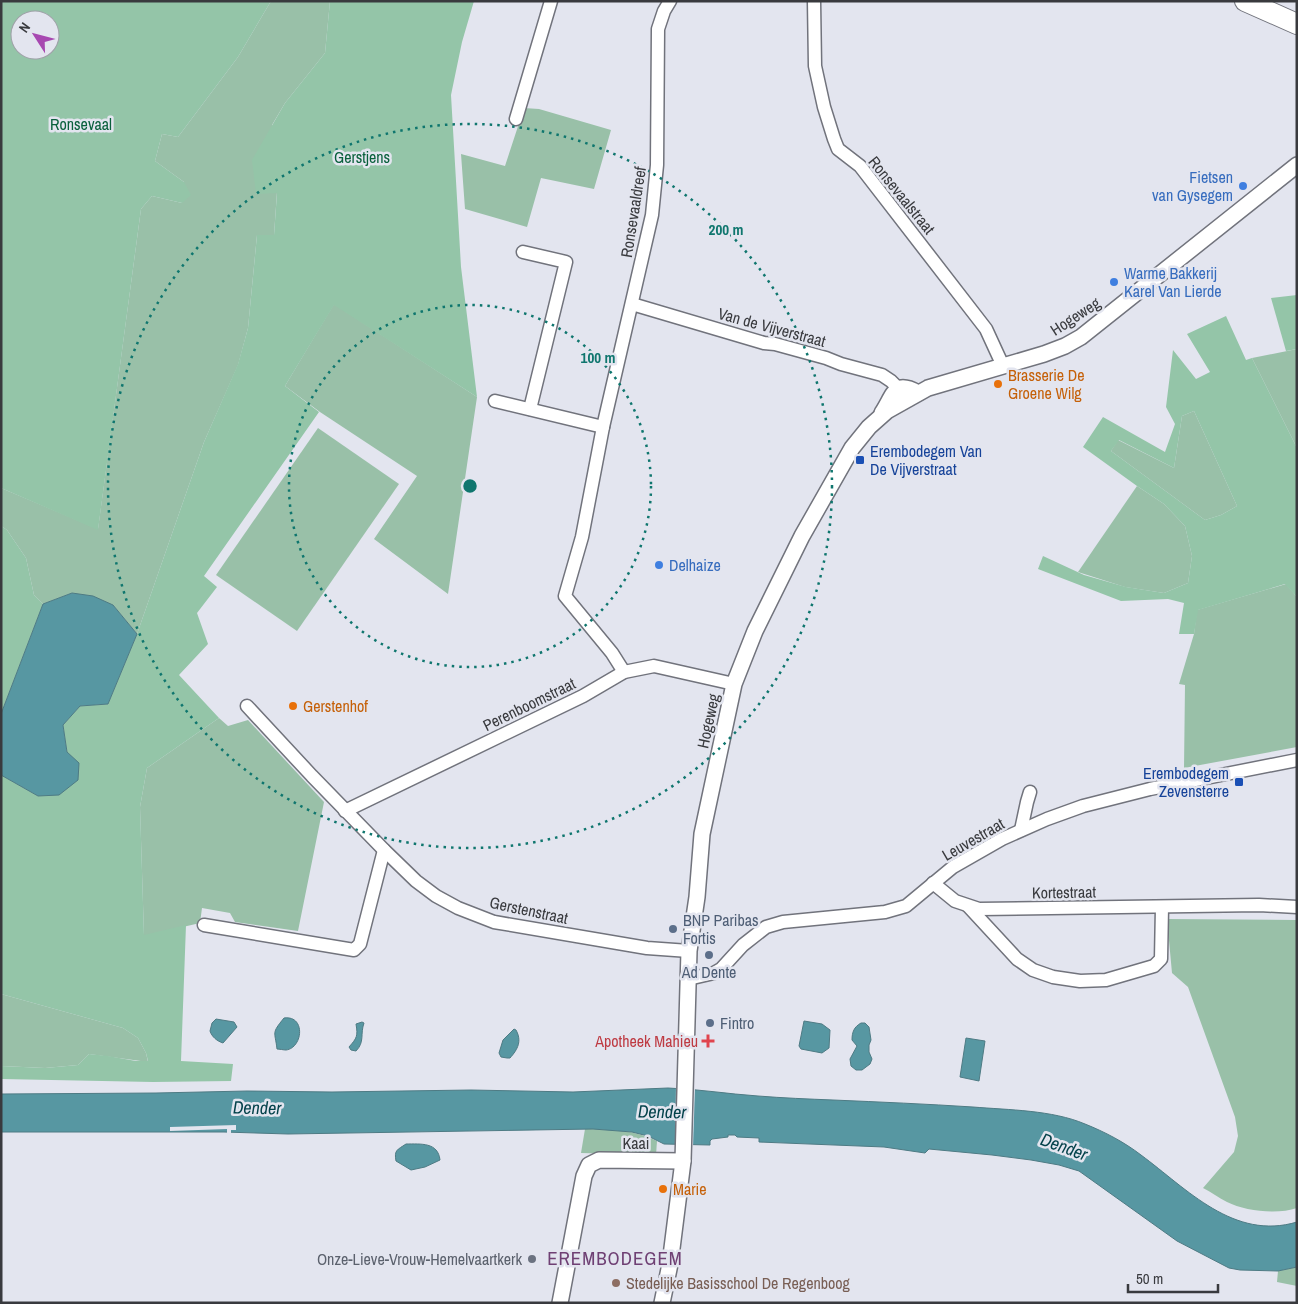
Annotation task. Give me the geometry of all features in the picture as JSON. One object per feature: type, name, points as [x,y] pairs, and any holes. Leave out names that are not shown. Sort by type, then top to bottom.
[{"type":"main road","points":[[1245,1],[1297,24]]},
{"type":"street","points":[[516,119],[551,1]]},
{"type":"street","name":"Ronsevaaldreef","points":[[624,672],[612,653],[565,596],[582,537],[602,427],[652,215],[657,165],[658,29],[670,1]]},
{"type":"street","name":"Ronsevaalstraat","points":[[814,1],[815,66],[824,107],[838,149],[860,166],[986,329],[1003,366]]},
{"type":"street","name":"Hogeweg","points":[[662,1303],[670,1264],[684,1155],[689,951],[697,897],[702,834],[734,684],[754,631],[802,536],[852,448],[869,426],[887,411],[928,388],[1044,354],[1065,346],[1080,337],[1297,165]]},
{"type":"street","points":[[523,252],[566,262],[530,409]]},
{"type":"street","name":"Van de Vijverstraat","points":[[632,304],[882,375],[898,388]]},
{"type":"street","points":[[898,388],[905,387],[918,393]]},
{"type":"street","name":"Hogeweg","points":[[879,418],[898,388]]},
{"type":"street","points":[[495,401],[602,427]]},
{"type":"street","name":"Perenboomstraat","points":[[345,811],[583,696],[624,672],[654,666],[734,684]]},
{"type":"street","name":"Gerstenstraat","points":[[247,706],[345,811],[416,881],[436,896],[458,908],[494,922],[647,948],[689,951]]},
{"type":"street","name":"Leuvestraat","points":[[688,979],[714,973],[721,969],[744,944],[766,928],[783,922],[885,912],[906,906],[953,867],[1002,839],[1047,819],[1083,806],[1150,789],[1297,760]]},
{"type":"street","points":[[1021,830],[1026,802],[1030,792]]},
{"type":"street","points":[[204,925],[354,950],[360,944],[384,850]]},
{"type":"street","name":"Kortestraat","points":[[933,883],[955,901],[979,909],[1259,905],[1297,907]]},
{"type":"street","name":"Kortestraat","points":[[968,906],[1016,959],[1033,970],[1053,977],[1080,981],[1106,980],[1154,966],[1161,959],[1162,907]]},
{"type":"street","name":"Kaai","points":[[560,1303],[584,1176],[589,1164],[599,1160],[684,1155]]},
{"type":"green space","name":"Ronsevaal","points":[[1,1],[271,1],[238,57],[178,137],[162,134],[155,161],[184,182],[191,195],[182,203],[152,196],[141,209],[98,530],[1,488]]},
{"type":"green space","points":[[271,1],[330,1],[325,53],[285,103],[272,125],[277,192],[274,235],[257,235],[248,328],[238,365],[204,442],[137,634],[113,605],[72,593],[43,604],[34,595],[26,558],[7,530],[1,526],[1,488],[98,529],[141,209],[152,196],[182,203],[184,182],[155,161],[162,134],[178,137],[238,57]]},
{"type":"green space","name":"Gerstjens","points":[[330,1],[474,1],[462,42],[451,95],[461,267],[477,397],[334,305],[285,386],[319,412],[204,576],[217,587],[197,613],[208,644],[179,675],[219,718],[147,768],[140,807],[144,935],[186,925],[181,1061],[233,1064],[231,1081],[153,1082],[1,1079],[1,1066],[45,1068],[78,1065],[89,1054],[148,1061],[138,1038],[123,1028],[1,994],[1,775],[38,796],[79,764],[67,752],[63,725],[80,706],[108,704],[137,634],[204,442],[238,364],[248,328],[257,235],[274,235],[277,193],[256,194],[252,160],[285,103],[325,53]]},
{"type":"green space","points":[[524,108],[539,109],[611,130],[594,189],[541,178],[527,227],[465,209],[461,154],[505,166]]},
{"type":"green space","points":[[1297,295],[1297,349],[1286,351],[1271,298]]},
{"type":"green space","points":[[334,304],[477,397],[448,594],[374,539],[417,476],[320,412],[285,386]]},
{"type":"green space","points":[[1226,316],[1246,360],[1252,358],[1297,448],[1297,597],[1285,584],[1198,610],[1194,634],[1179,634],[1184,603],[1168,599],[1121,601],[1038,569],[1043,556],[1084,575],[1126,587],[1164,593],[1188,583],[1192,556],[1185,526],[1164,504],[1083,447],[1103,417],[1165,452],[1175,424],[1166,407],[1173,350],[1196,379],[1210,372],[1187,334]],"holes":[[[1194,411],[1237,506],[1221,515],[1205,520],[1111,451],[1119,440],[1174,468],[1182,416]]]},
{"type":"green space","points":[[1297,349],[1297,448],[1252,358]]},
{"type":"green space","points":[[1194,411],[1237,506],[1221,515],[1205,520],[1111,451],[1118,440],[1174,468],[1182,416]]},
{"type":"green space","points":[[318,428],[399,484],[297,631],[216,575]]},
{"type":"green space","points":[[1137,486],[1164,504],[1185,526],[1192,556],[1188,583],[1164,593],[1125,587],[1078,572]]},
{"type":"green space","points":[[1,526],[7,530],[26,558],[34,595],[43,604],[1,714]]},
{"type":"green space","points":[[1286,584],[1297,597],[1297,747],[1184,768],[1185,685],[1179,684],[1194,634],[1197,610]]},
{"type":"green space","points":[[219,718],[228,726],[248,720],[324,802],[298,931],[235,922],[230,913],[202,908],[200,923],[144,936],[140,807],[147,768]]},
{"type":"green space","points":[[1167,919],[1297,920],[1297,1208],[1271,1212],[1252,1210],[1227,1202],[1203,1188],[1234,1152],[1238,1136],[1235,1117],[1188,987],[1172,973]]},
{"type":"green space","points":[[1,994],[123,1028],[138,1038],[146,1053],[148,1062],[89,1054],[78,1065],[45,1068],[1,1066]]},
{"type":"green space","points":[[585,1129],[622,1131],[649,1137],[657,1141],[656,1155],[581,1153]]},
{"type":"green space","points":[[1297,1267],[1297,1286],[1277,1282],[1278,1271]]},
{"type":"water","points":[[72,593],[93,596],[113,605],[137,634],[108,704],[80,706],[63,725],[67,752],[79,763],[78,780],[59,795],[38,796],[1,775],[1,714],[43,604]]},
{"type":"water","points":[[284,1018],[291,1018],[296,1021],[300,1032],[296,1044],[286,1050],[277,1049],[275,1036],[277,1027]]},
{"type":"water","points":[[216,1019],[234,1022],[237,1027],[223,1043],[215,1038],[210,1031],[212,1023]]},
{"type":"water","points":[[804,1021],[822,1024],[830,1030],[829,1048],[822,1053],[801,1049],[799,1046]]},
{"type":"water","points":[[364,1023],[359,1048],[356,1051],[351,1050],[349,1047],[357,1034],[356,1024]]},
{"type":"water","points":[[861,1023],[865,1023],[869,1027],[871,1040],[869,1052],[872,1059],[870,1064],[862,1070],[856,1070],[851,1066],[850,1059],[857,1046],[852,1037],[855,1028]]},
{"type":"water","points":[[514,1029],[519,1038],[517,1048],[510,1058],[501,1057],[499,1053],[503,1040]]},
{"type":"water","points":[[966,1038],[985,1041],[979,1081],[960,1077]]},
{"type":"water","name":"Dender","points":[[668,1088],[777,1097],[1016,1110],[1045,1113],[1072,1119],[1100,1130],[1121,1142],[1194,1196],[1232,1218],[1253,1224],[1274,1226],[1297,1222],[1297,1267],[1278,1271],[1229,1268],[1177,1241],[1079,1171],[1059,1165],[992,1155],[929,1149],[925,1153],[884,1147],[759,1142],[759,1138],[737,1137],[735,1135],[712,1139],[710,1145],[664,1144],[648,1136],[632,1132],[593,1129],[288,1134],[224,1132],[1,1132],[1,1094],[471,1090],[573,1092]]},
{"type":"water","points":[[406,1144],[428,1145],[436,1150],[440,1160],[425,1167],[411,1170],[396,1161],[395,1155],[397,1151]]},
{"type":"pier","points":[[676,1086],[695,1087],[693,1147],[675,1147]]},
{"type":"pier","points":[[236,1125],[236,1130],[231,1130],[231,1135],[227,1135],[227,1129],[170,1131],[170,1127]]},
{"type":"place","name":"Fietsen van Gysegem","points":[[1243,186]]},
{"type":"place","name":"Warme Bakkerij Karel Van Lierde","points":[[1114,282]]},
{"type":"place","name":"Brasserie De Groene Wilg","points":[[998,384]]},
{"type":"place","name":"Erembodegem Van De Vijverstraat","points":[[860,460]]},
{"type":"place","name":"Delhaize","points":[[659,565]]},
{"type":"place","name":"Gerstenhof","points":[[293,706]]},
{"type":"place","name":"Erembodegem Zevensterre","points":[[1239,782]]},
{"type":"place","name":"BNP Paribas Fortis","points":[[673,929]]},
{"type":"place","name":"Ad Dente","points":[[709,955]]},
{"type":"place","name":"Fintro","points":[[710,1023]]},
{"type":"place","name":"Apotheek Mahieu","points":[[708,1041]]},
{"type":"place","name":"Marie","points":[[663,1189]]},
{"type":"place","name":"Onze-Lieve-Vrouw-Hemelvaartkerk","points":[[532,1259]]},
{"type":"place","name":"Stedelijke Basisschool De Regenboog","points":[[616,1283]]},
{"type":"district","name":"EREMBODEGEM","points":[[615,1258]]}]
